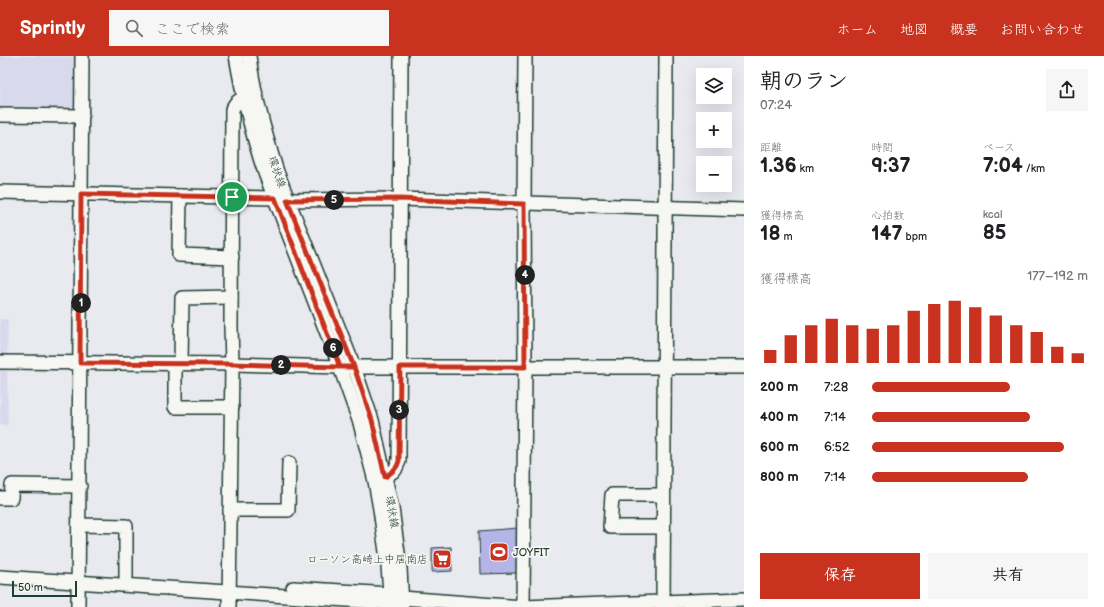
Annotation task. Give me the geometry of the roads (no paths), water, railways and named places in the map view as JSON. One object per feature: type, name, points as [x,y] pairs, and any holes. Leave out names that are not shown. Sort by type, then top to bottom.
[{"type":"street","points":[[78,607],[82,56]]},
{"type":"street","name":"環状線","points":[[236,56],[244,97],[257,148],[281,199],[354,367],[372,420],[385,477],[396,538],[395,602]]},
{"type":"street","name":"環状線","points":[[249,56],[256,95],[281,199],[360,423],[375,481],[395,602]]},
{"type":"street","points":[[385,477],[395,470],[399,461],[401,56]]},
{"type":"street","points":[[522,607],[525,367],[525,56]]},
{"type":"street","points":[[663,605],[666,56]]},
{"type":"street","points":[[229,607],[232,407],[232,109],[236,103],[244,97]]},
{"type":"street","points":[[0,115],[82,116]]},
{"type":"street","points":[[0,192],[281,199],[400,199],[744,210]]},
{"type":"street","points":[[180,196],[179,255],[232,257]]},
{"type":"street","points":[[231,297],[182,298],[175,407],[232,407]]},
{"type":"street","points":[[0,362],[178,363],[340,367],[744,367]]},
{"type":"street","points":[[230,510],[288,510],[289,463]]},
{"type":"street","points":[[0,498],[11,498],[12,485],[80,486]]},
{"type":"street","points":[[663,495],[612,495],[610,526],[663,527]]},
{"type":"street","points":[[79,525],[126,526],[126,577]]},
{"type":"street","points":[[0,568],[78,578],[229,588],[395,602],[463,605],[522,607],[663,605],[744,598]]},
{"type":"street","points":[[0,577],[126,577],[229,588]]},
{"type":"place","name":"JOYFIT","points":[[499,552]]},
{"type":"place","name":"ローソン高崎上中居南店","points":[[442,559]]}]
